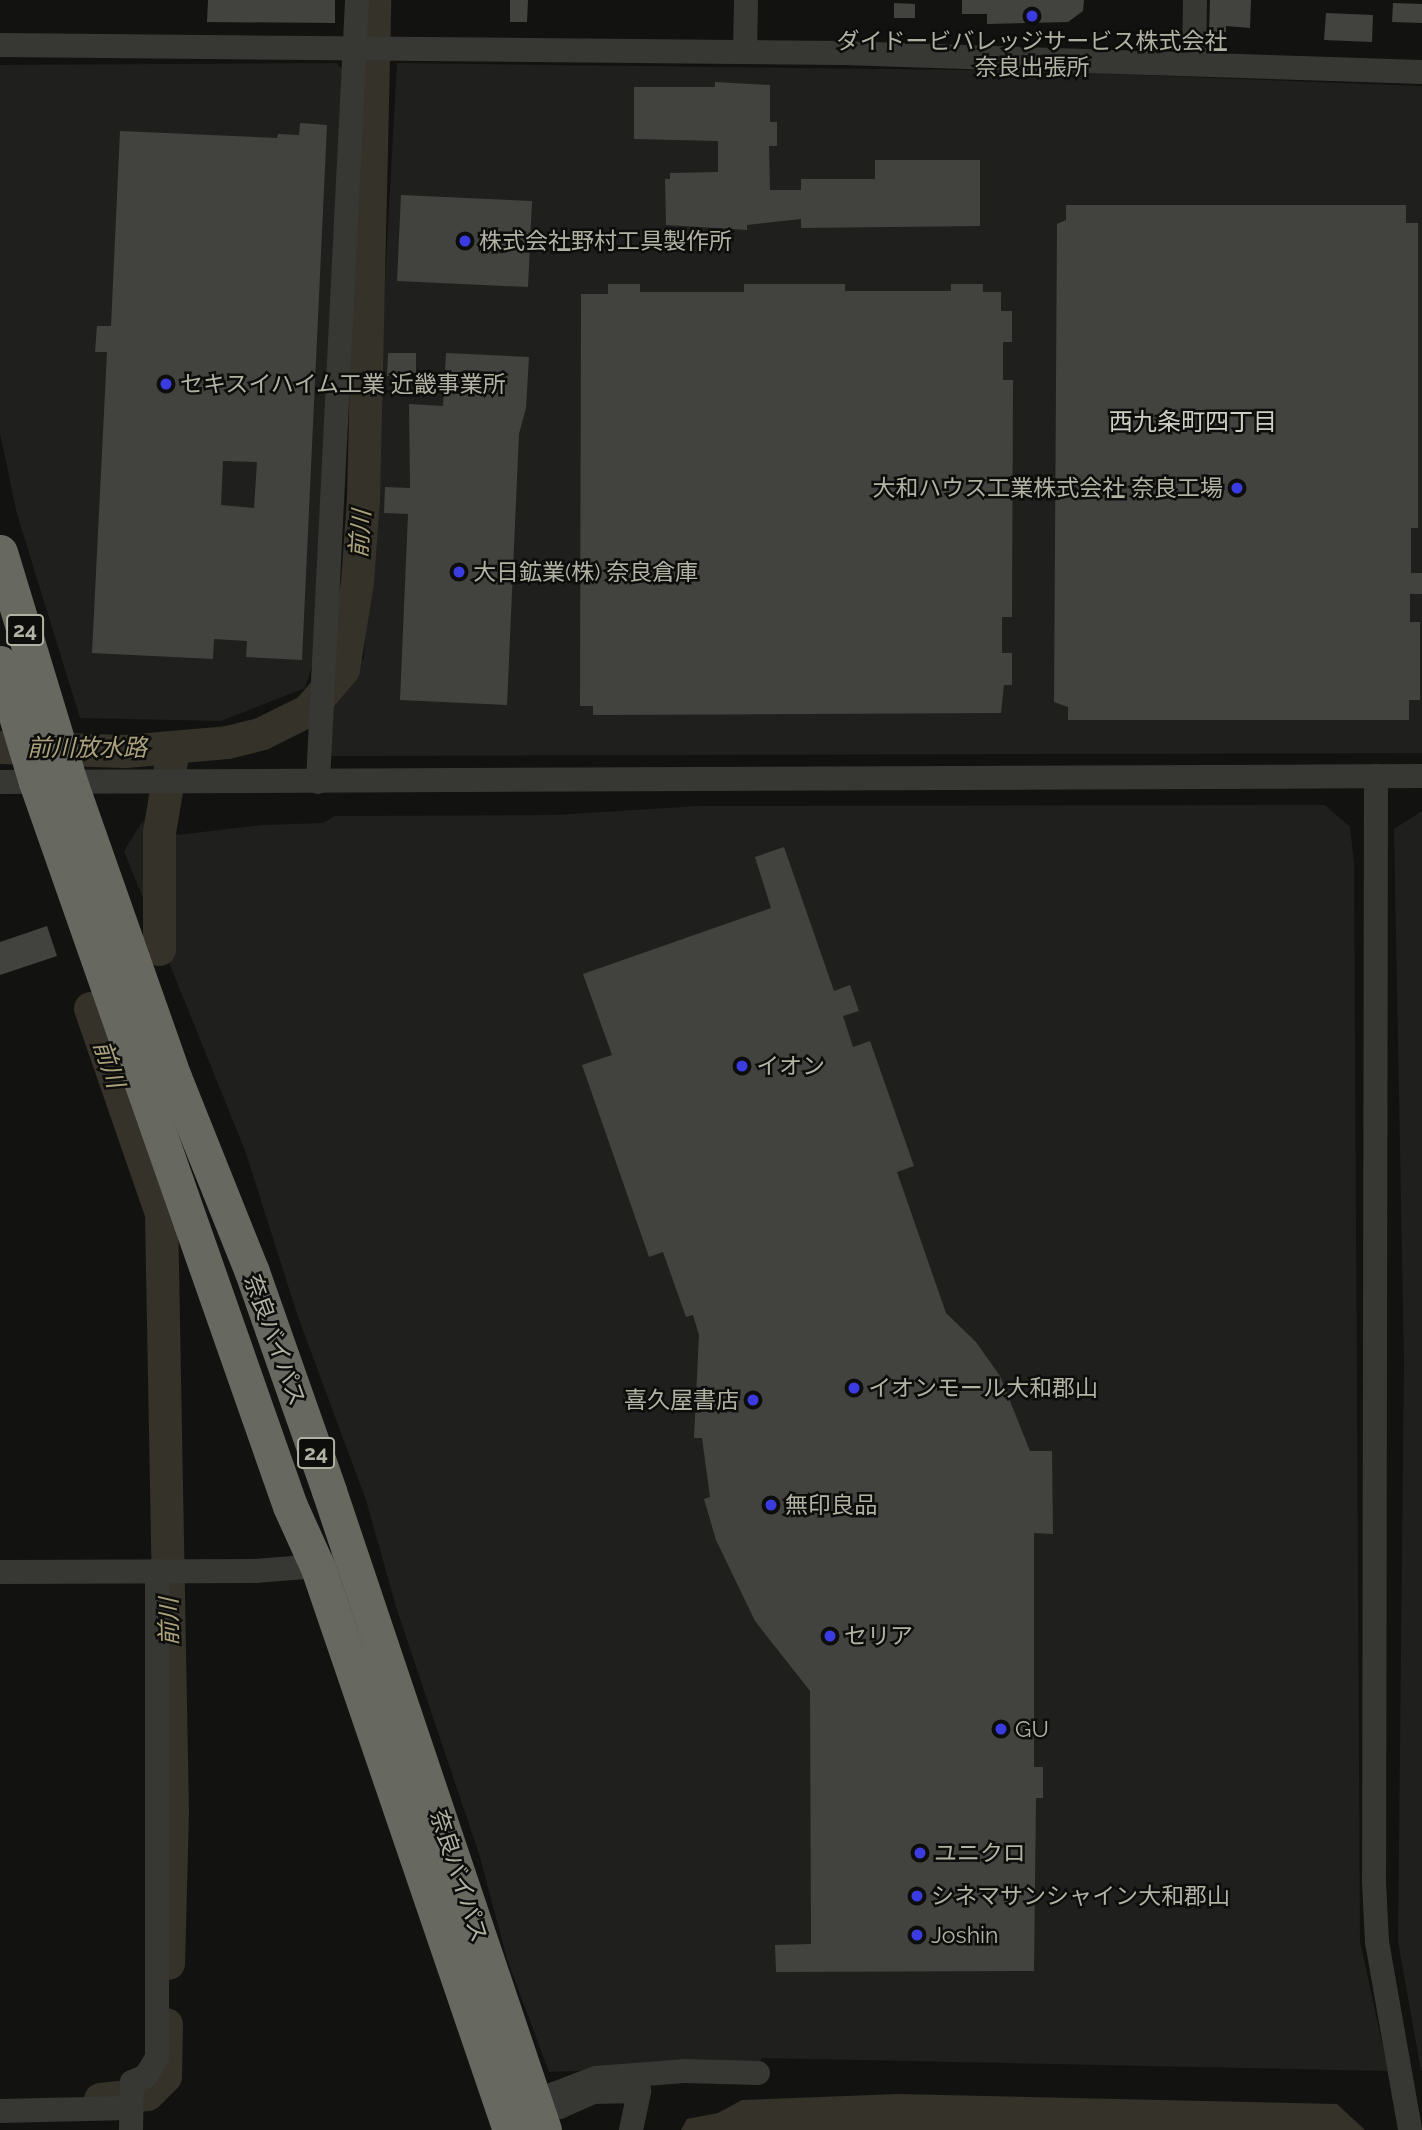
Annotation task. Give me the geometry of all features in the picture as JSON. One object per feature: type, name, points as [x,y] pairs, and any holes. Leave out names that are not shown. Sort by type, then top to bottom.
[{"type":"highway","name":"奈良バイパス","points":[[0,552],[32,711],[50,770],[290,1506],[318,1569],[509,2130]]},
{"type":"highway","name":"奈良バイパス","points":[[0,663],[32,711]]},
{"type":"highway","name":"奈良バイパス","points":[[50,770],[251,1272],[544,2130]]},
{"type":"street","points":[[318,782],[357,48],[357,0]]},
{"type":"street","points":[[746,0],[746,52]]},
{"type":"street","points":[[1194,63],[1195,0]]},
{"type":"street","points":[[0,46],[746,52],[1194,63],[1422,72]]},
{"type":"street","points":[[0,782],[50,770],[318,782],[1422,776]]},
{"type":"street","points":[[1376,776],[1374,1882],[1377,1942],[1410,2130]]},
{"type":"street","points":[[0,1572],[318,1569],[351,1560]]},
{"type":"street","points":[[0,2111],[131,2119],[132,2082],[146,2076],[157,2058],[168,1571]]},
{"type":"street","points":[[631,2130],[639,2091],[593,2092],[559,2107],[554,2094],[596,2078],[684,2071],[758,2073]]},
{"type":"shaded area","points":[[336,63],[346,73],[314,659],[305,688],[221,721],[80,718],[17,514],[0,433],[0,65]]},
{"type":"shaded area","points":[[397,63],[1032,71],[1422,86],[1422,753],[330,756],[333,696],[364,658]]},
{"type":"shaded area","name":"イオンモール大和郡山","points":[[1325,805],[1350,827],[1354,863],[1360,1941],[1388,2071],[762,2058],[759,2063],[549,2072],[507,1959],[480,1857],[397,1610],[366,1500],[297,1314],[246,1153],[124,851],[142,822],[155,816],[169,817],[177,835],[263,825],[323,823],[335,816],[555,815],[698,806]]},
{"type":"shaded area","points":[[1422,811],[1421,2071],[1398,1941],[1404,1362],[1394,829]]},
{"type":"shaded area","points":[[898,2094],[1337,2104],[1365,2130],[681,2130],[687,2119],[718,2113],[742,2100]]},
{"type":"building","points":[[208,0],[335,0],[335,23],[207,22]]},
{"type":"building","points":[[510,0],[528,0],[527,22],[510,22]]},
{"type":"building","name":"ダイドービバレッジサービス株式会社 奈良出張所","points":[[962,0],[1084,0],[1083,11],[1068,22],[987,24],[987,14],[962,14]]},
{"type":"building","points":[[1210,0],[1251,0],[1250,28],[1226,26],[1226,32],[1209,32]]},
{"type":"building","points":[[894,3],[915,4],[915,18],[894,18]]},
{"type":"building","points":[[1393,3],[1422,4],[1422,23],[1392,22]]},
{"type":"building","points":[[1326,13],[1373,15],[1372,42],[1324,40]]},
{"type":"building","points":[[715,82],[770,85],[770,122],[777,122],[777,146],[769,146],[770,190],[801,190],[801,179],[875,179],[875,160],[980,160],[980,226],[801,228],[801,219],[747,225],[747,230],[666,225],[665,179],[670,179],[670,173],[718,172],[718,141],[634,139],[634,87],[715,87]]},
{"type":"building","name":"セキスイハイム工業 近畿事業所","points":[[300,123],[327,125],[302,660],[246,657],[247,641],[214,639],[213,659],[92,653],[107,352],[95,352],[97,326],[111,326],[120,131],[277,138],[278,134],[299,135]],"holes":[[[223,461],[257,462],[254,508],[221,505]]]},
{"type":"building","name":"株式会社野村工具製作所","points":[[401,195],[532,201],[528,287],[397,281]]},
{"type":"building","name":"大和ハウス工業株式会社 奈良工場","points":[[1066,205],[1406,205],[1406,223],[1418,223],[1418,528],[1411,528],[1411,573],[1422,573],[1422,594],[1410,594],[1410,622],[1420,622],[1420,700],[1409,700],[1409,720],[1068,720],[1068,707],[1054,702],[1057,224],[1066,220]]},
{"type":"building","name":"大和ハウス工業株式会社 奈良工場","points":[[608,284],[640,284],[640,292],[744,292],[744,284],[845,284],[845,291],[951,291],[951,284],[983,284],[983,292],[1001,292],[1001,311],[1012,311],[1012,342],[1003,342],[1003,380],[1013,380],[1012,617],[1002,617],[1002,653],[1012,653],[1012,685],[1004,685],[1001,713],[593,715],[593,706],[580,706],[581,294],[608,294]]},
{"type":"building","points":[[388,353],[416,353],[416,376],[387,376]]},
{"type":"building","name":"大日鉱業(株) 奈良倉庫","points":[[446,353],[529,357],[526,408],[519,434],[507,705],[400,700],[408,514],[384,513],[385,487],[410,488],[409,404],[443,406]]},
{"type":"building","points":[[784,847],[834,991],[850,985],[859,1011],[843,1016],[853,1047],[870,1041],[914,1166],[897,1172],[946,1313],[976,1342],[1000,1376],[1030,1451],[1052,1451],[1053,1534],[1034,1533],[1034,1767],[1043,1767],[1043,1798],[1036,1798],[1034,1971],[776,1972],[775,1945],[811,1944],[810,1691],[755,1621],[716,1540],[704,1499],[710,1497],[702,1438],[694,1438],[699,1335],[693,1315],[686,1317],[663,1252],[649,1257],[582,1065],[612,1055],[583,974],[771,908],[755,857]]},
{"type":"building","points":[[47,926],[57,956],[0,975],[0,942]]},
{"type":"waterway","name":"前川","points":[[0,747],[125,751],[227,742],[262,733],[308,710],[343,669],[357,582],[363,499],[374,0]]},
{"type":"waterway","name":"前川","points":[[159,949],[159,832],[173,749]]},
{"type":"waterway","name":"前川","points":[[90,1008],[161,1213],[172,1811],[168,1963]]},
{"type":"waterway","name":"前川","points":[[100,2099],[147,2094],[165,2076],[166,2024]]},
{"type":"place","name":"ダイドービバレッジサービス株式会社 奈良出張所","points":[[1032,16]]},
{"type":"place","name":"株式会社野村工具製作所","points":[[465,241]]},
{"type":"place","name":"セキスイハイム工業 近畿事業所","points":[[166,384]]},
{"type":"place","name":"大和ハウス工業株式会社 奈良工場","points":[[1237,488]]},
{"type":"place","name":"大日鉱業(株) 奈良倉庫","points":[[459,572]]},
{"type":"place","name":"イオン","points":[[742,1066]]},
{"type":"place","name":"イオンモール大和郡山","points":[[854,1388]]},
{"type":"place","name":"喜久屋書店","points":[[753,1400]]},
{"type":"place","name":"無印良品","points":[[771,1505]]},
{"type":"place","name":"セリア","points":[[830,1636]]},
{"type":"place","name":"GU","points":[[1001,1729]]},
{"type":"place","name":"ユニクロ","points":[[920,1853]]},
{"type":"place","name":"シネマサンシャイン大和郡山","points":[[917,1896]]},
{"type":"place","name":"Joshin","points":[[917,1935]]},
{"type":"district","name":"西九条町四丁目","points":[[1193,422]]},
{"type":"water label","name":"前川放水路","points":[[87,748]]}]
